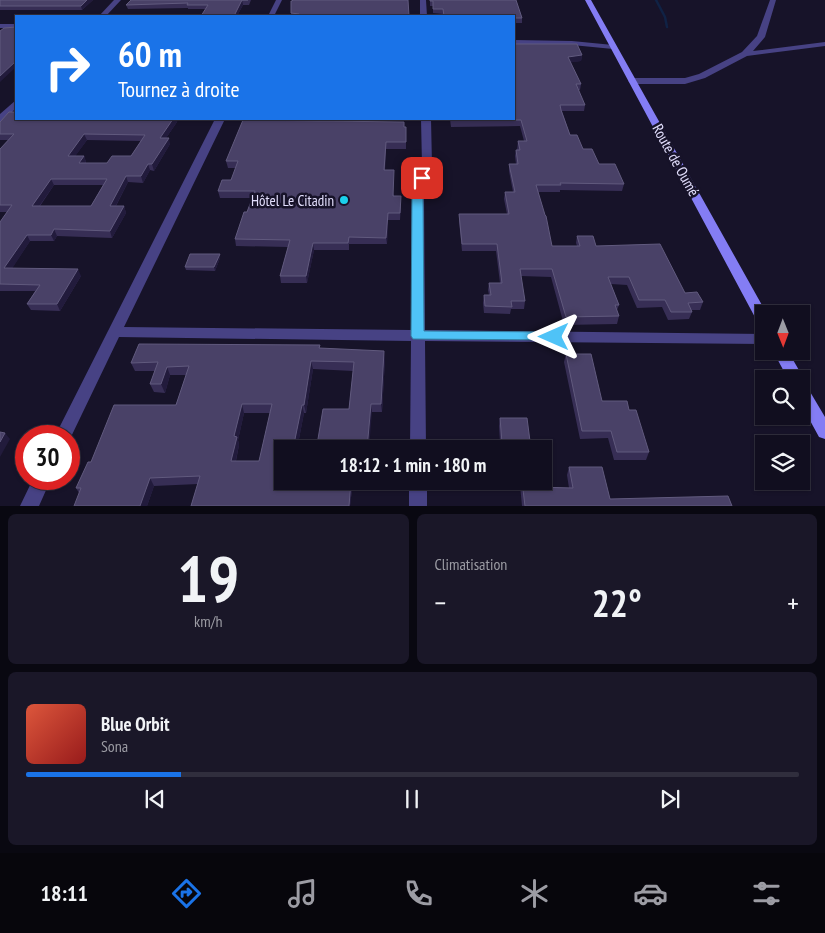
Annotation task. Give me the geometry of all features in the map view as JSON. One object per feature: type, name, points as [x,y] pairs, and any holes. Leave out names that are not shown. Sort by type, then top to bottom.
[{"type":"street","points":[[103,15],[118,0]]},
{"type":"street","points":[[271,15],[279,0]]},
{"type":"street","points":[[423,0],[424,15]]},
{"type":"street","name":"Route de Oumé","points":[[588,0],[755,305]]},
{"type":"street","points":[[632,81],[685,81],[702,76],[744,54],[761,37],[773,0]]},
{"type":"street","points":[[0,26],[15,26]]},
{"type":"street","points":[[515,42],[572,43],[613,47]]},
{"type":"street","points":[[744,54],[825,44]]},
{"type":"street","points":[[0,119],[15,104]]},
{"type":"street","points":[[68,425],[220,120]]},
{"type":"street","points":[[418,440],[418,192],[427,166],[426,120]]},
{"type":"street","points":[[115,332],[755,339]]},
{"type":"street","points":[[810,405],[825,432]]},
{"type":"street","points":[[29,506],[37,490]]},
{"type":"street","points":[[418,490],[418,506]]},
{"type":"building","points":[[0,0],[87,0],[81,6],[0,6]]},
{"type":"building","points":[[131,0],[242,0],[234,15],[202,15],[208,5],[187,5],[188,3],[126,5]]},
{"type":"building","points":[[408,0],[409,15],[298,15],[291,13],[292,1]]},
{"type":"building","points":[[516,0],[522,18],[515,18],[515,15],[444,15],[443,9],[433,9],[433,1],[430,1]]},
{"type":"building","points":[[15,27],[15,62],[0,76],[0,31],[4,28]]},
{"type":"building","points":[[515,44],[577,44],[582,55],[568,57],[581,84],[576,84],[585,105],[560,105],[561,110],[570,135],[577,135],[583,149],[592,149],[599,164],[615,164],[624,184],[560,183],[561,185],[536,185],[546,216],[552,246],[580,246],[577,236],[593,236],[596,246],[660,244],[685,293],[697,292],[703,302],[688,303],[692,312],[671,312],[665,300],[639,300],[629,277],[608,277],[619,305],[615,305],[619,316],[566,317],[552,269],[520,269],[525,301],[511,301],[512,307],[485,306],[484,295],[491,295],[489,283],[502,283],[497,244],[462,244],[459,214],[509,214],[505,192],[515,192],[509,164],[518,164],[516,150],[520,150],[518,141],[527,141],[521,120],[515,120]]},
{"type":"building","points":[[9,112],[15,112],[15,120],[172,120],[160,138],[169,138],[152,164],[148,164],[141,176],[126,176],[110,206],[124,206],[110,231],[54,229],[51,235],[27,235],[4,268],[78,269],[57,304],[27,304],[40,285],[0,284],[0,222],[12,205],[0,205],[0,149],[14,134],[0,134],[0,122]],"holes":[[[84,134],[145,135],[131,156],[112,156],[107,163],[79,163],[84,156],[68,156]],[[51,179],[107,179],[91,206],[32,206]]]},
{"type":"building","points":[[243,120],[404,122],[406,142],[386,142],[384,170],[394,170],[393,196],[401,196],[400,213],[388,213],[386,238],[349,237],[348,243],[313,243],[306,276],[280,276],[290,240],[235,239],[244,212],[247,212],[255,191],[218,191],[222,180],[231,180],[238,161],[226,161]]},
{"type":"building","points":[[190,254],[220,254],[214,267],[185,267]]},
{"type":"building","points":[[139,344],[320,345],[319,348],[384,351],[381,404],[371,404],[368,440],[318,440],[323,409],[349,409],[354,362],[311,361],[304,405],[302,405],[295,440],[274,440],[274,490],[350,490],[349,506],[191,506],[200,476],[150,478],[140,506],[74,506],[81,488],[80,479],[88,462],[91,462],[114,405],[176,405],[189,366],[167,367],[161,384],[150,384],[158,362],[131,363]],"holes":[[[242,404],[272,404],[259,461],[231,461],[237,437],[234,436]]]},
{"type":"building","points":[[566,354],[591,354],[602,401],[627,401],[629,410],[636,410],[649,452],[617,452],[611,431],[582,431]]},
{"type":"building","points":[[500,418],[527,418],[530,440],[502,440]]},
{"type":"building","points":[[0,432],[5,433],[0,442]]},
{"type":"building","points":[[569,467],[602,467],[610,499],[728,496],[732,506],[525,506],[523,490],[573,488]]},
{"type":"waterway","points":[[656,0],[665,17],[667,27]]},
{"type":"place","name":"Hôtel Le Citadin","points":[[344,200]]},
{"type":"route","points":[[422,178],[418,192],[418,336],[554,337]]}]
